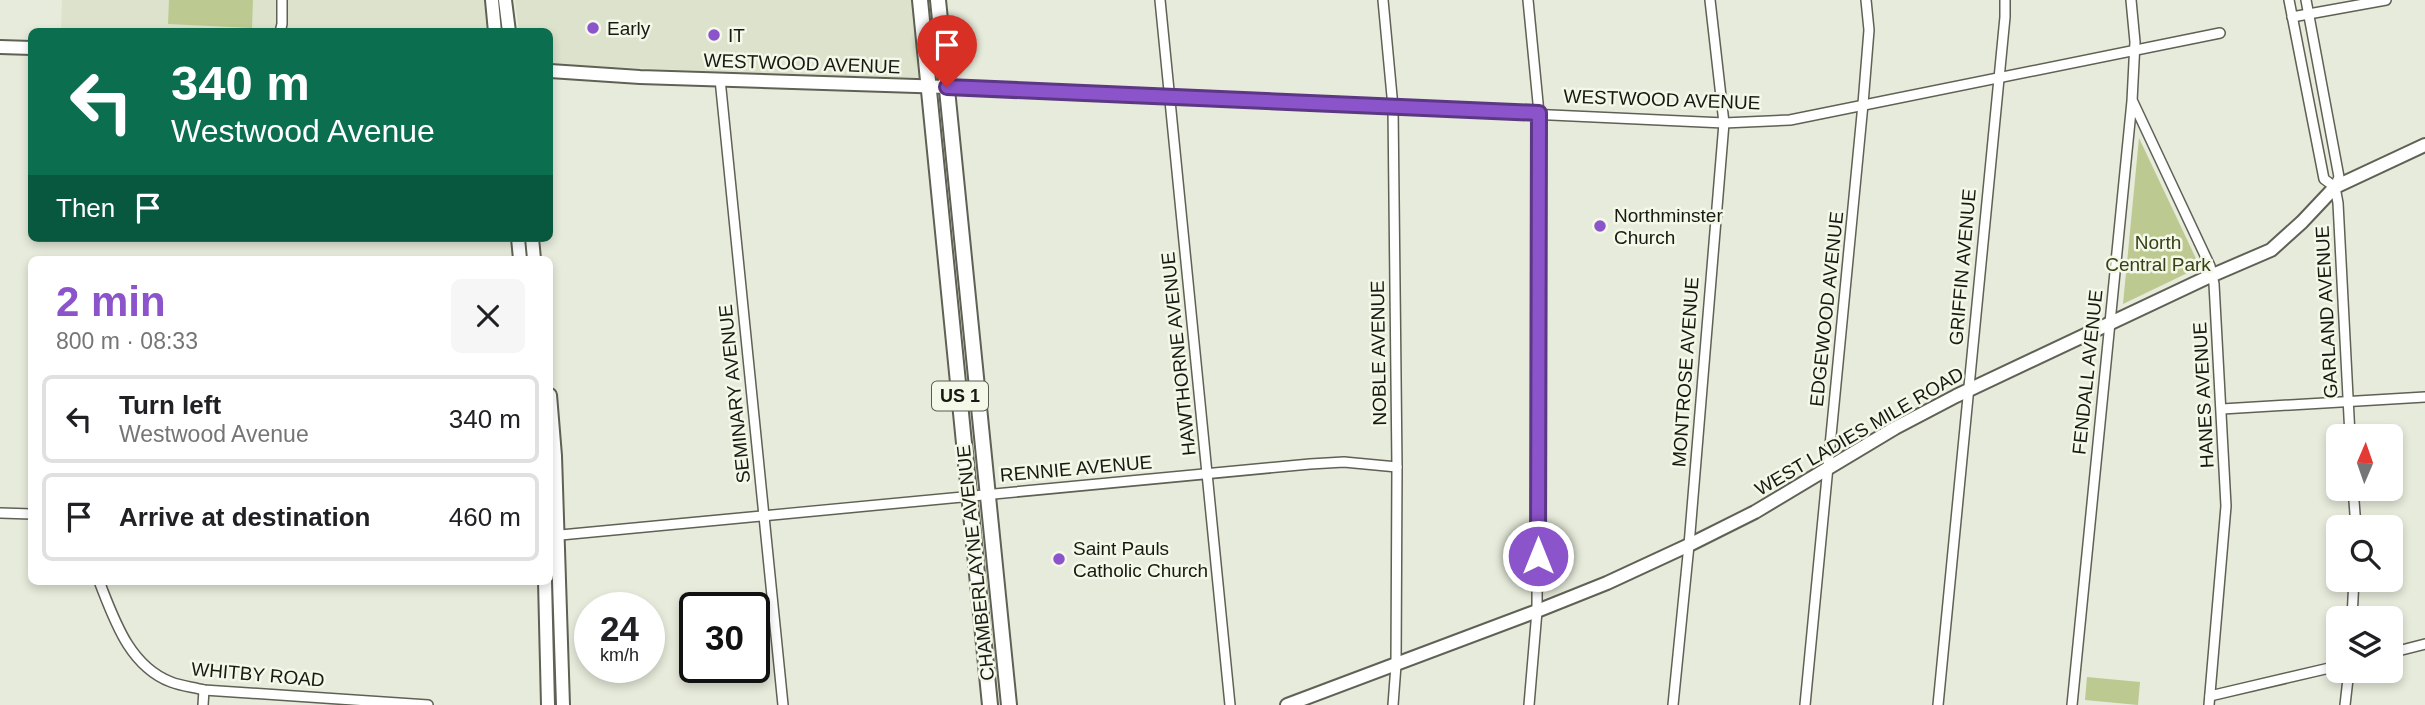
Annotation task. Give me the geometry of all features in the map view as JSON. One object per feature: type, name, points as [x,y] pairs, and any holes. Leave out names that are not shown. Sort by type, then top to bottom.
[{"type":"main road","name":"CHAMBERLAYNE AVENUE","points":[[920,0],[990,705]]},
{"type":"main road","name":"CHAMBERLAYNE AVENUE","points":[[938,0],[1009,705]]},
{"type":"street","points":[[281,28],[282,0]]},
{"type":"street","points":[[492,0],[495,28]]},
{"type":"street","points":[[505,0],[508,28]]},
{"type":"street","name":"HAWTHORNE AVENUE","points":[[1160,0],[1230,705]]},
{"type":"street","name":"NOBLE AVENUE","points":[[1383,0],[1393,107],[1397,467],[1396,665],[1393,705]]},
{"type":"street","points":[[1528,0],[1539,113],[1537,611],[1529,705]]},
{"type":"street","name":"MONTROSE AVENUE","points":[[1674,705],[1724,123],[1710,0]]},
{"type":"street","name":"EDGEWOOD AVENUE","points":[[1805,705],[1863,104],[1869,30],[1866,0]]},
{"type":"street","name":"GRIFFIN AVENUE","points":[[1938,705],[1997,77],[2005,17],[2004,0]]},
{"type":"street","name":"FENDALL AVENUE","points":[[2072,705],[2132,101],[2134,50],[2131,0]]},
{"type":"street","name":"GARLAND AVENUE","points":[[2289,0],[2324,180],[2335,187]]},
{"type":"street","name":"GARLAND AVENUE","points":[[2306,0],[2339,177],[2335,187],[2349,424]]},
{"type":"street","points":[[2292,18],[2386,0]]},
{"type":"street","name":"WESTWOOD AVENUE","points":[[553,71],[1724,123],[1790,120],[2220,33]]},
{"type":"street","points":[[0,47],[28,48]]},
{"type":"street","name":"SEMINARY AVENUE","points":[[720,79],[783,705]]},
{"type":"street","name":"HANES AVENUE","points":[[2132,101],[2212,275],[2222,409],[2225,531],[2210,701]]},
{"type":"street","name":"WEST LADIES MILE ROAD","points":[[1287,705],[1537,611],[1607,583],[1689,545],[1755,512],[1895,428],[1969,390],[2212,275],[2271,250],[2335,187],[2425,145]]},
{"type":"street","points":[[2222,409],[2425,397]]},
{"type":"street","points":[[553,429],[554,536],[563,705]]},
{"type":"street","name":"RENNIE AVENUE","points":[[554,536],[988,493],[1335,463],[1397,467]]},
{"type":"street","points":[[0,513],[28,514]]},
{"type":"street","name":"WHITBY ROAD","points":[[101,585],[121,634],[146,667],[170,682],[204,690],[428,705]]},
{"type":"street","points":[[545,585],[548,705]]},
{"type":"street","points":[[2403,650],[2425,644]]},
{"type":"street","points":[[2210,701],[2326,669]]},
{"type":"street","points":[[2345,705],[2348,683]]},
{"type":"street","points":[[203,705],[204,690]]},
{"type":"shaded area","points":[[62,0],[484,0],[487,28],[61,28]]},
{"type":"shaded area","points":[[515,0],[913,0],[922,81],[553,64],[553,28],[519,28]]},
{"type":"green space","points":[[169,0],[253,0],[252,28],[168,24]]},
{"type":"green space","name":"North Central Park","points":[[2139,138],[2200,267],[2123,304]]},
{"type":"green space","points":[[2087,677],[2140,682],[2138,705],[2085,700]]},
{"type":"place","name":"Early","points":[[593,28]]},
{"type":"place","name":"IT","points":[[714,35]]},
{"type":"place","name":"Northminster Church","points":[[1600,226]]},
{"type":"place","name":"Saint Pauls Catholic Church","points":[[1059,559]]},
{"type":"route","points":[[947,87],[1539,113],[1538,556]]}]
